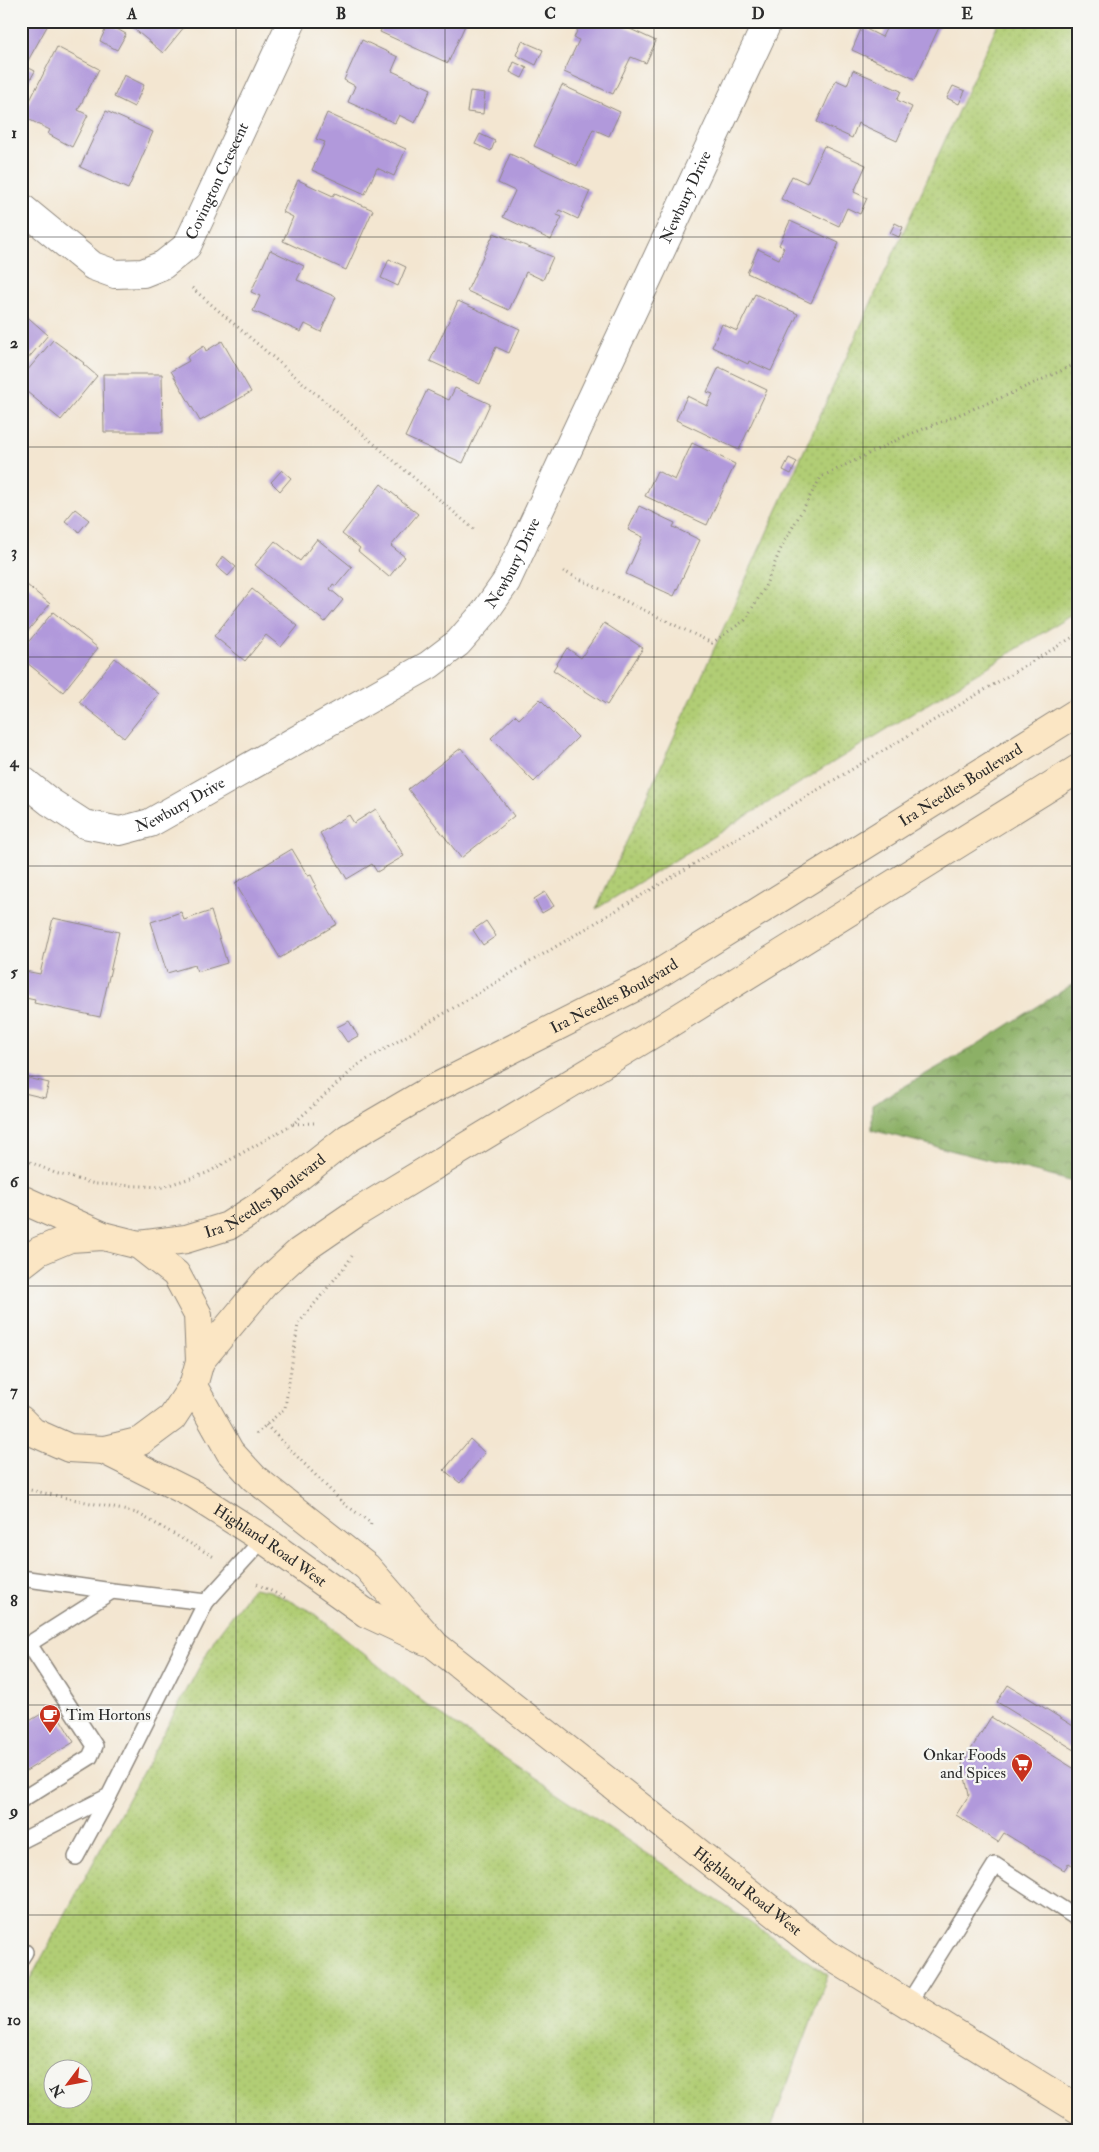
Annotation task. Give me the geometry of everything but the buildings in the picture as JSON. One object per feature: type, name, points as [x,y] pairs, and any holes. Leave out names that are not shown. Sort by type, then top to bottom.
[{"type":"main road","name":"Ira Needles Boulevard","points":[[139,1245],[186,1239],[228,1226],[272,1198],[348,1138],[425,1093],[647,981],[1078,712]]},
{"type":"main road","points":[[21,1447],[104,1450],[141,1441],[172,1418],[197,1374],[264,1284],[299,1252],[356,1213],[659,1030],[1078,769]]},
{"type":"main road","points":[[21,1199],[103,1236],[139,1245],[176,1274],[198,1315],[197,1374]]},
{"type":"main road","points":[[21,1265],[39,1251],[70,1238],[103,1236]]},
{"type":"main road","name":"Highland Road West","points":[[197,1374],[230,1452],[254,1478],[367,1567],[436,1646],[828,1954],[1078,2109]]},
{"type":"main road","points":[[21,1420],[33,1432],[69,1448]]},
{"type":"main road","name":"Highland Road West","points":[[104,1450],[194,1495],[263,1539],[366,1613],[436,1646]]},
{"type":"street","name":"Covington Crescent","points":[[21,207],[93,266],[115,274],[143,273],[163,265],[187,246],[292,21]]},
{"type":"street","name":"Newbury Drive","points":[[21,779],[50,802],[84,824],[120,831],[150,823],[429,666],[458,643],[485,612],[506,582],[768,21]]},
{"type":"lane","points":[[76,1857],[109,1796],[206,1602],[263,1539]]},
{"type":"lane","points":[[21,1578],[206,1602]]},
{"type":"lane","points":[[21,1800],[90,1757],[95,1746],[25,1647],[112,1591]]},
{"type":"lane","points":[[21,1841],[109,1796]]},
{"type":"lane","points":[[908,2004],[995,1865],[1078,1919]]},
{"type":"path","points":[[192,288],[476,531]]},
{"type":"path","points":[[563,571],[712,643],[744,620],[764,588],[782,546],[821,477],[901,438],[1010,394],[1078,363]]},
{"type":"path","points":[[21,1158],[55,1173],[95,1184],[162,1187],[207,1173],[293,1124],[358,1064],[1078,634]]},
{"type":"path","points":[[254,1436],[285,1408],[298,1324],[348,1264]]},
{"type":"path","points":[[266,1425],[313,1475],[343,1503],[371,1523]]},
{"type":"path","points":[[21,1488],[137,1514],[205,1552]]},
{"type":"green space","points":[[999,21],[1078,21],[1078,611],[596,909]]},
{"type":"green space","points":[[1078,981],[1078,1183],[872,1130],[872,1105],[973,1047]]},
{"type":"green space","points":[[253,1588],[270,1591],[312,1612],[432,1709],[828,1975],[770,2131],[21,2131],[21,1996],[215,1638]]},
{"type":"place","name":"Tim Hortons","points":[[50,1734]]},
{"type":"place","name":"Onkar Foods and Spices","points":[[1022,1783]]}]
